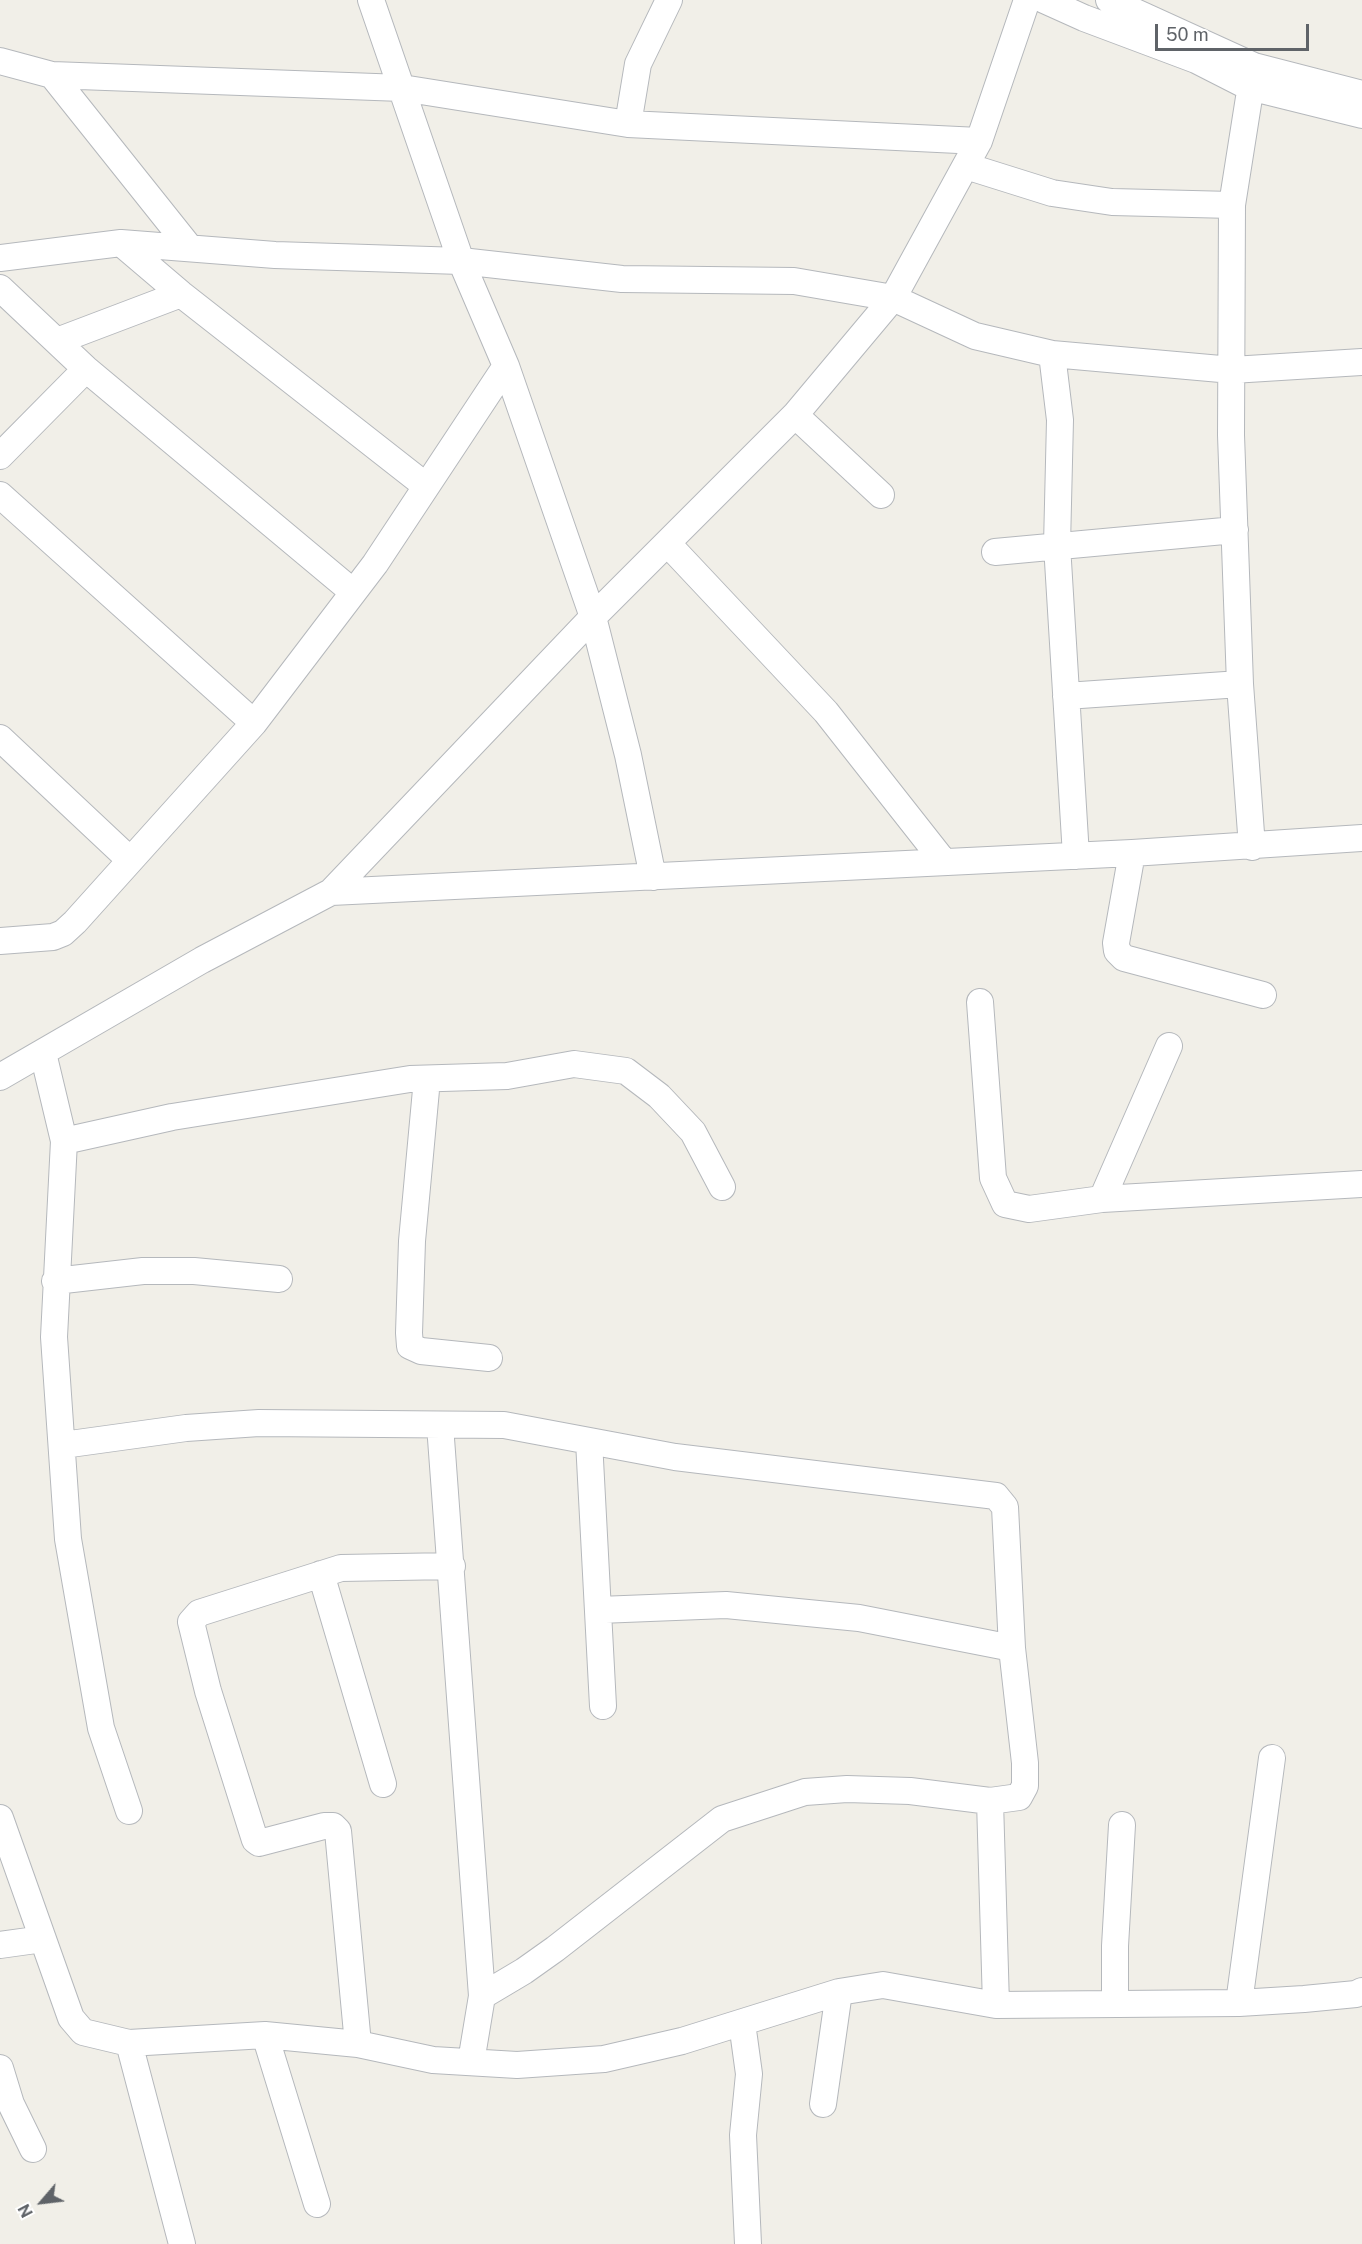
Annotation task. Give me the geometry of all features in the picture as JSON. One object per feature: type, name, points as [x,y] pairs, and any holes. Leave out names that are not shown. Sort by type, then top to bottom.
[{"type":"street","points":[[371,0],[461,261],[506,366],[593,617],[628,755],[653,877]]},
{"type":"street","points":[[628,124],[638,64],[669,0]]},
{"type":"street","points":[[0,1077],[202,960],[331,892],[593,617],[795,415],[893,298],[979,141],[1027,0]]},
{"type":"street","points":[[1044,0],[1084,18],[1196,60],[1252,76],[1362,115]]},
{"type":"street","points":[[1109,0],[1252,76],[1362,94]]},
{"type":"street","points":[[0,61],[52,75],[402,88],[628,124],[979,141]]},
{"type":"street","points":[[52,75],[190,248]]},
{"type":"street","points":[[1252,76],[1232,206],[1231,435],[1240,684],[1252,847]]},
{"type":"street","points":[[966,166],[1052,193],[1112,202],[1232,206]]},
{"type":"street","points":[[121,243],[181,294],[426,486]]},
{"type":"street","points":[[0,258],[121,243],[275,255],[461,261],[622,279],[794,281],[893,298],[975,336],[1052,354],[1232,370],[1362,362]]},
{"type":"street","points":[[0,288],[86,369],[353,592]]},
{"type":"street","points":[[57,341],[181,294]]},
{"type":"street","points":[[1052,354],[1060,420],[1057,545],[1076,856]]},
{"type":"street","points":[[0,941],[53,938],[63,933],[254,723],[375,564],[506,366]]},
{"type":"street","points":[[0,456],[86,369]]},
{"type":"street","points":[[795,415],[881,495]]},
{"type":"street","points":[[0,495],[254,723]]},
{"type":"street","points":[[994,552],[1235,530]]},
{"type":"street","points":[[668,544],[826,712],[944,862]]},
{"type":"street","points":[[1066,696],[1240,684]]},
{"type":"street","points":[[0,738],[130,860]]},
{"type":"street","points":[[331,892],[1252,847],[1362,838]]},
{"type":"street","points":[[1132,853],[1116,943],[1117,951],[1124,958],[1263,995]]},
{"type":"street","points":[[980,1002],[993,1178],[1005,1204],[1029,1209],[1102,1199],[1362,1184]]},
{"type":"street","points":[[1102,1199],[1169,1046]]},
{"type":"street","points":[[44,1053],[64,1141],[54,1336],[68,1539],[101,1728],[129,1811]]},
{"type":"street","points":[[64,1141],[172,1117],[410,1079],[507,1077],[574,1064],[626,1071],[660,1096],[693,1132],[722,1187]]},
{"type":"street","points":[[428,1079],[412,1241],[408,1333],[410,1346],[421,1351],[489,1358]]},
{"type":"street","points":[[56,1281],[143,1271],[194,1272],[279,1279]]},
{"type":"street","points":[[63,1445],[186,1428],[260,1423],[504,1425],[675,1457],[996,1496],[1005,1507],[1012,1648],[1025,1763],[1025,1786],[1019,1797],[990,1801],[910,1791],[847,1789],[805,1792],[722,1819],[555,1949],[482,1996]]},
{"type":"street","points":[[440,1425],[482,1996],[471,2062]]},
{"type":"street","points":[[589,1441],[603,1706]]},
{"type":"street","points":[[358,2044],[338,1831],[333,1826],[324,1826],[259,1843],[255,1840],[208,1691],[191,1622],[199,1613],[341,1568],[452,1566]]},
{"type":"street","points":[[321,1574],[383,1784]]},
{"type":"street","points":[[599,1610],[726,1605],[748,1607],[859,1618],[1012,1648]]},
{"type":"street","points":[[1239,2003],[1272,1758]]},
{"type":"street","points":[[990,1801],[996,2005]]},
{"type":"street","points":[[0,1818],[71,2018],[83,2032],[129,2043],[265,2035],[358,2044],[433,2060],[517,2065],[604,2059],[682,2041],[839,1992],[883,1985],[996,2005],[1239,2003],[1304,2000],[1356,1994],[1362,1991]]},
{"type":"street","points":[[1115,2004],[1115,1946],[1122,1825]]},
{"type":"street","points":[[0,1945],[43,1939]]},
{"type":"street","points":[[823,2104],[839,1992]]},
{"type":"street","points":[[742,2023],[749,2074],[743,2135],[748,2244]]},
{"type":"street","points":[[265,2035],[317,2204]]},
{"type":"street","points":[[129,2043],[182,2244]]},
{"type":"street","points":[[0,2068],[11,2104],[33,2149]]}]
